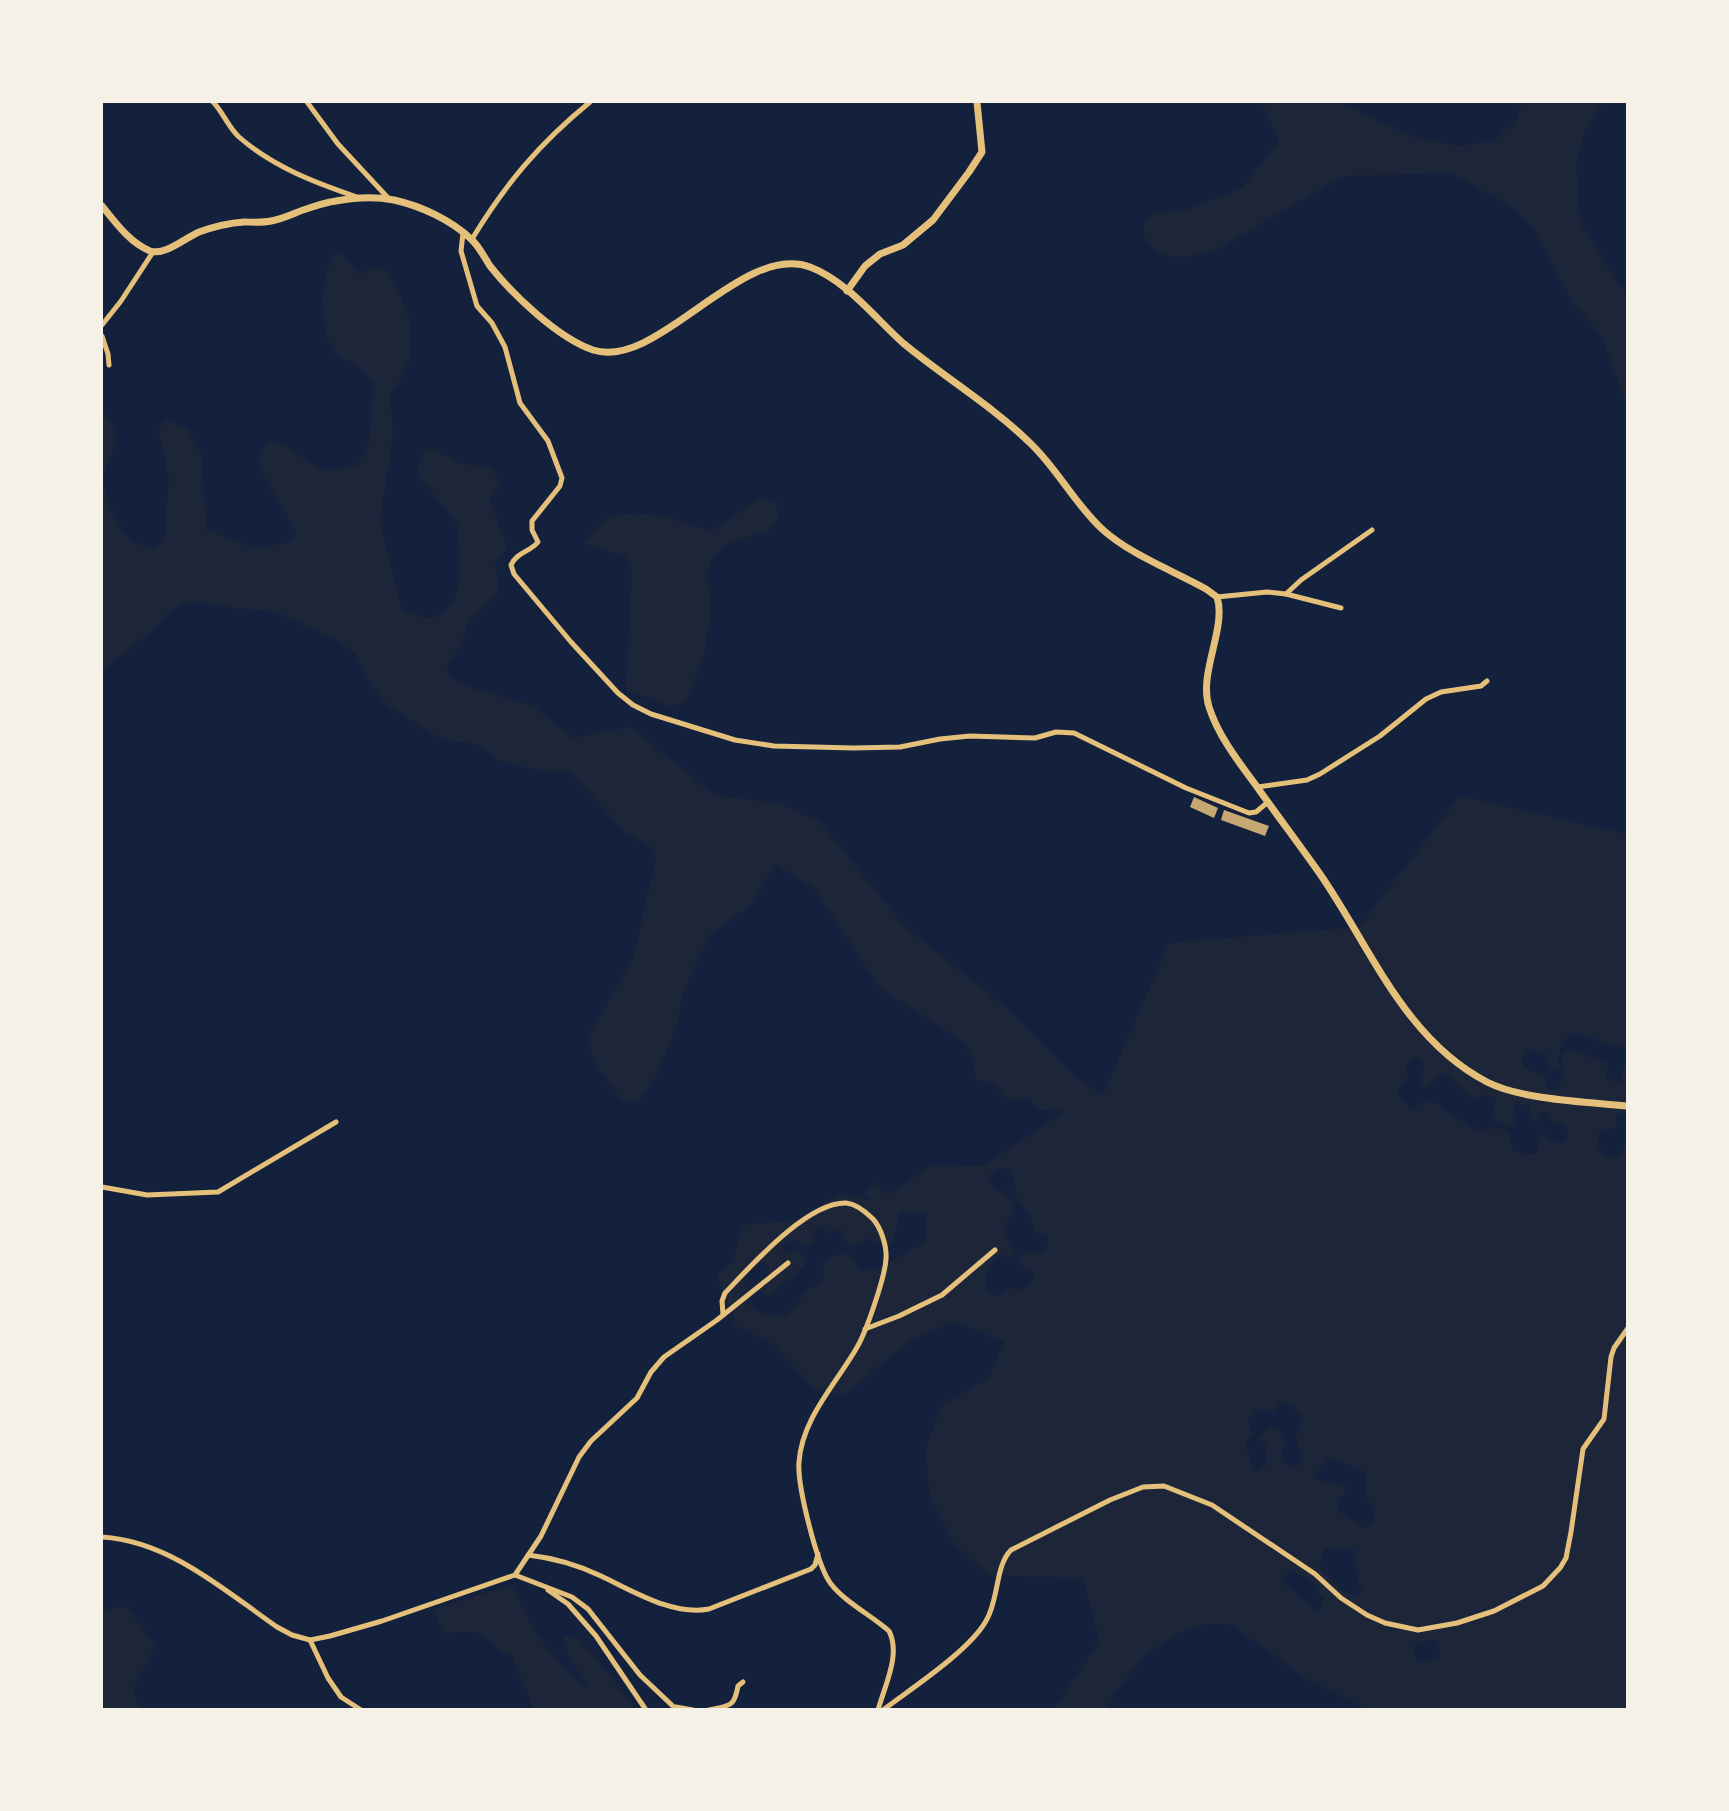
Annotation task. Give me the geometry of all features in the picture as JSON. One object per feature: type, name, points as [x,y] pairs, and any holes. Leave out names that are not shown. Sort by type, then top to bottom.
[{"type":"street","points":[[214,102],[237,135],[274,162],[296,174],[363,199]]},
{"type":"street","points":[[307,102],[338,144],[390,200]]},
{"type":"street","points":[[472,239],[497,198],[522,167],[568,120],[590,102]]},
{"type":"street","points":[[847,291],[865,266],[880,254],[903,245],[933,219],[969,172],[982,152],[977,102]]},
{"type":"street","points":[[102,206],[132,239],[153,252],[164,251],[190,236],[212,228],[242,222],[275,221],[335,201],[390,200],[415,205],[472,239],[513,292],[564,335],[596,352],[617,351],[649,339],[766,268],[789,264],[809,267],[832,279],[923,359],[1028,441],[1087,513],[1110,536],[1217,597],[1259,592],[1286,594],[1341,608]]},
{"type":"street","points":[[463,233],[461,251],[474,299],[481,312],[492,323],[505,347],[520,403],[548,441],[562,478],[560,486],[533,521],[532,530],[538,541],[514,558],[511,565],[514,574],[571,642],[633,705],[651,715],[735,740],[774,746],[900,747],[960,737],[1035,738],[1056,732],[1074,733],[1186,788],[1249,813],[1256,812],[1268,802]]},
{"type":"street","points":[[102,325],[153,252]]},
{"type":"street","points":[[102,336],[109,365]]},
{"type":"street","points":[[1286,594],[1301,580],[1372,530]]},
{"type":"street","points":[[1217,597],[1219,610],[1207,681],[1207,700],[1219,730],[1321,876],[1393,993],[1418,1024],[1456,1062],[1489,1083],[1563,1101],[1628,1106]]},
{"type":"street","points":[[1257,787],[1293,783],[1314,777],[1380,736],[1426,699],[1441,692],[1481,686],[1487,681]]},
{"type":"street","points":[[102,1187],[147,1195],[218,1192],[337,1122]]},
{"type":"street","points":[[723,1314],[722,1301],[725,1293],[774,1243],[817,1211],[848,1203],[859,1207],[877,1224],[886,1259],[865,1329],[858,1347],[818,1406],[805,1435],[799,1460],[799,1483],[824,1571],[833,1586],[881,1624],[893,1640],[895,1651],[881,1710]]},
{"type":"street","points":[[865,1329],[899,1317],[942,1295],[995,1250]]},
{"type":"street","points":[[102,1537],[135,1543],[186,1564],[277,1627],[310,1640],[382,1621],[515,1574],[541,1536],[579,1457],[591,1441],[637,1398],[651,1372],[664,1357],[788,1263]]},
{"type":"street","points":[[881,1710],[980,1631],[993,1607],[1006,1555],[1110,1500],[1143,1487],[1154,1485],[1171,1488],[1212,1505],[1315,1574],[1354,1608],[1403,1629],[1426,1630],[1458,1623],[1494,1611],[1543,1586],[1551,1580],[1566,1558],[1583,1449],[1604,1419],[1611,1357],[1628,1328]]},
{"type":"street","points":[[528,1555],[558,1559],[601,1576],[649,1600],[692,1611],[718,1605],[811,1569],[817,1562],[818,1551]]},
{"type":"street","points":[[515,1574],[572,1597],[587,1609],[640,1675],[675,1708],[693,1710]]},
{"type":"street","points":[[540,1584],[568,1604],[596,1636],[646,1710]]},
{"type":"street","points":[[310,1640],[328,1678],[341,1696],[361,1710]]},
{"type":"street","points":[[709,1710],[732,1704],[737,1697],[738,1686],[743,1682]]},
{"type":"shaded area","points":[[1261,102],[1338,102],[1416,138],[1461,146],[1493,141],[1515,122],[1523,102],[1603,102],[1585,130],[1576,164],[1581,225],[1617,282],[1627,293],[1627,407],[1602,336],[1572,301],[1537,234],[1517,210],[1452,173],[1343,176],[1216,250],[1177,257],[1154,249],[1144,237],[1144,223],[1155,213],[1186,210],[1242,188],[1279,141]]},
{"type":"shaded area","points":[[339,252],[359,274],[375,267],[385,270],[395,285],[408,316],[411,348],[401,379],[390,394],[393,435],[380,520],[402,610],[425,617],[438,616],[451,604],[459,584],[459,525],[420,478],[418,469],[424,450],[434,449],[460,464],[490,467],[501,483],[490,499],[507,548],[495,562],[499,592],[470,619],[459,649],[447,666],[449,677],[466,686],[534,706],[572,738],[630,727],[716,796],[778,803],[820,822],[904,926],[1006,1007],[1075,1077],[1103,1095],[1169,943],[1359,927],[1460,796],[1627,834],[1627,1049],[1573,1032],[1561,1049],[1560,1070],[1552,1071],[1548,1068],[1548,1056],[1529,1049],[1522,1060],[1524,1066],[1535,1073],[1543,1074],[1548,1090],[1556,1090],[1563,1078],[1562,1055],[1567,1049],[1606,1062],[1608,1066],[1605,1077],[1616,1083],[1620,1082],[1627,1058],[1627,1113],[1620,1113],[1615,1119],[1617,1128],[1600,1131],[1596,1147],[1609,1157],[1617,1156],[1624,1151],[1624,1142],[1627,1139],[1627,1709],[1363,1709],[1308,1680],[1231,1624],[1202,1624],[1187,1629],[1144,1655],[1115,1693],[1108,1709],[1054,1709],[1100,1641],[1083,1578],[989,1575],[954,1544],[930,1496],[925,1449],[943,1404],[988,1379],[1004,1342],[954,1321],[910,1341],[844,1395],[814,1389],[773,1344],[733,1324],[736,1319],[716,1275],[733,1261],[742,1225],[801,1220],[840,1194],[873,1201],[865,1193],[874,1183],[888,1195],[932,1165],[982,1166],[1067,1111],[1039,1110],[1028,1098],[1007,1097],[993,1082],[977,1081],[971,1053],[961,1040],[881,989],[814,888],[776,864],[750,906],[710,934],[683,993],[676,1028],[657,1074],[639,1100],[624,1103],[597,1066],[587,1039],[632,961],[656,861],[651,848],[624,831],[571,772],[541,771],[501,762],[478,744],[447,741],[437,737],[387,705],[374,689],[355,654],[340,641],[274,611],[185,602],[168,613],[154,629],[102,671],[102,413],[115,430],[116,437],[103,483],[111,508],[128,537],[153,548],[161,543],[165,534],[169,478],[159,432],[164,419],[188,430],[202,457],[206,529],[253,548],[291,542],[296,532],[259,466],[260,457],[269,440],[287,447],[320,469],[329,470],[358,465],[370,440],[373,382],[359,368],[334,351],[329,342],[323,315],[324,284],[332,259]],"holes":[[[1415,1057],[1422,1059],[1425,1067],[1419,1078],[1423,1085],[1427,1087],[1438,1075],[1446,1073],[1473,1099],[1482,1095],[1496,1099],[1493,1120],[1510,1127],[1516,1117],[1514,1105],[1517,1103],[1530,1106],[1532,1123],[1536,1122],[1541,1112],[1549,1113],[1553,1124],[1564,1122],[1568,1130],[1566,1142],[1553,1143],[1545,1134],[1541,1135],[1536,1154],[1519,1153],[1512,1149],[1509,1132],[1502,1128],[1476,1130],[1451,1116],[1438,1103],[1422,1102],[1412,1110],[1397,1091],[1408,1077],[1406,1065]],[[1003,1167],[1011,1170],[1018,1202],[1030,1214],[1034,1231],[1049,1237],[1045,1252],[1021,1254],[1019,1262],[1024,1269],[1033,1271],[1033,1280],[1023,1291],[1006,1289],[1001,1295],[992,1296],[986,1290],[988,1269],[997,1257],[1002,1254],[1009,1258],[1014,1251],[1006,1238],[1004,1228],[1016,1206],[1011,1199],[990,1184],[988,1176]],[[899,1212],[927,1214],[925,1242],[876,1270],[860,1271],[851,1257],[844,1253],[837,1254],[823,1263],[824,1280],[806,1291],[791,1312],[784,1316],[759,1313],[746,1303],[751,1297],[743,1280],[760,1263],[765,1263],[771,1277],[756,1291],[771,1296],[806,1263],[799,1249],[785,1255],[781,1246],[795,1239],[801,1246],[805,1246],[813,1241],[812,1231],[823,1226],[828,1234],[840,1228],[845,1241],[851,1247],[865,1238],[892,1247]],[[1286,1403],[1294,1407],[1304,1420],[1296,1438],[1304,1456],[1300,1464],[1293,1468],[1285,1464],[1281,1449],[1286,1442],[1277,1428],[1269,1427],[1257,1439],[1266,1444],[1267,1465],[1254,1473],[1246,1447],[1247,1440],[1253,1435],[1247,1420],[1258,1410],[1274,1412],[1278,1405]],[[1327,1456],[1365,1472],[1365,1496],[1375,1509],[1372,1525],[1365,1528],[1343,1515],[1338,1508],[1338,1500],[1345,1494],[1344,1485],[1313,1479]],[[1326,1548],[1355,1550],[1357,1583],[1362,1589],[1359,1597],[1344,1592],[1318,1566]],[[1292,1570],[1309,1580],[1324,1598],[1320,1612],[1312,1611],[1308,1603],[1282,1583],[1288,1571]],[[1433,1639],[1438,1644],[1440,1656],[1425,1663],[1417,1661],[1413,1646]]]},
{"type":"shaded area","points":[[760,498],[776,501],[778,518],[767,531],[724,545],[713,558],[707,573],[711,609],[704,658],[685,702],[671,707],[626,690],[632,571],[626,557],[585,544],[595,530],[608,519],[633,513],[660,516],[712,531]]},
{"type":"shaded area","points":[[512,1585],[534,1630],[564,1668],[589,1690],[566,1650],[563,1636],[579,1639],[637,1709],[534,1709],[512,1656],[500,1651],[479,1634],[444,1633],[433,1609]]},
{"type":"shaded area","points":[[113,1607],[128,1607],[155,1647],[133,1689],[142,1709],[102,1709],[102,1613]]},
{"type":"building","points":[[1194,797],[1218,808],[1214,818],[1190,807]]},
{"type":"building","points":[[1224,810],[1269,826],[1265,836],[1221,820]]}]
